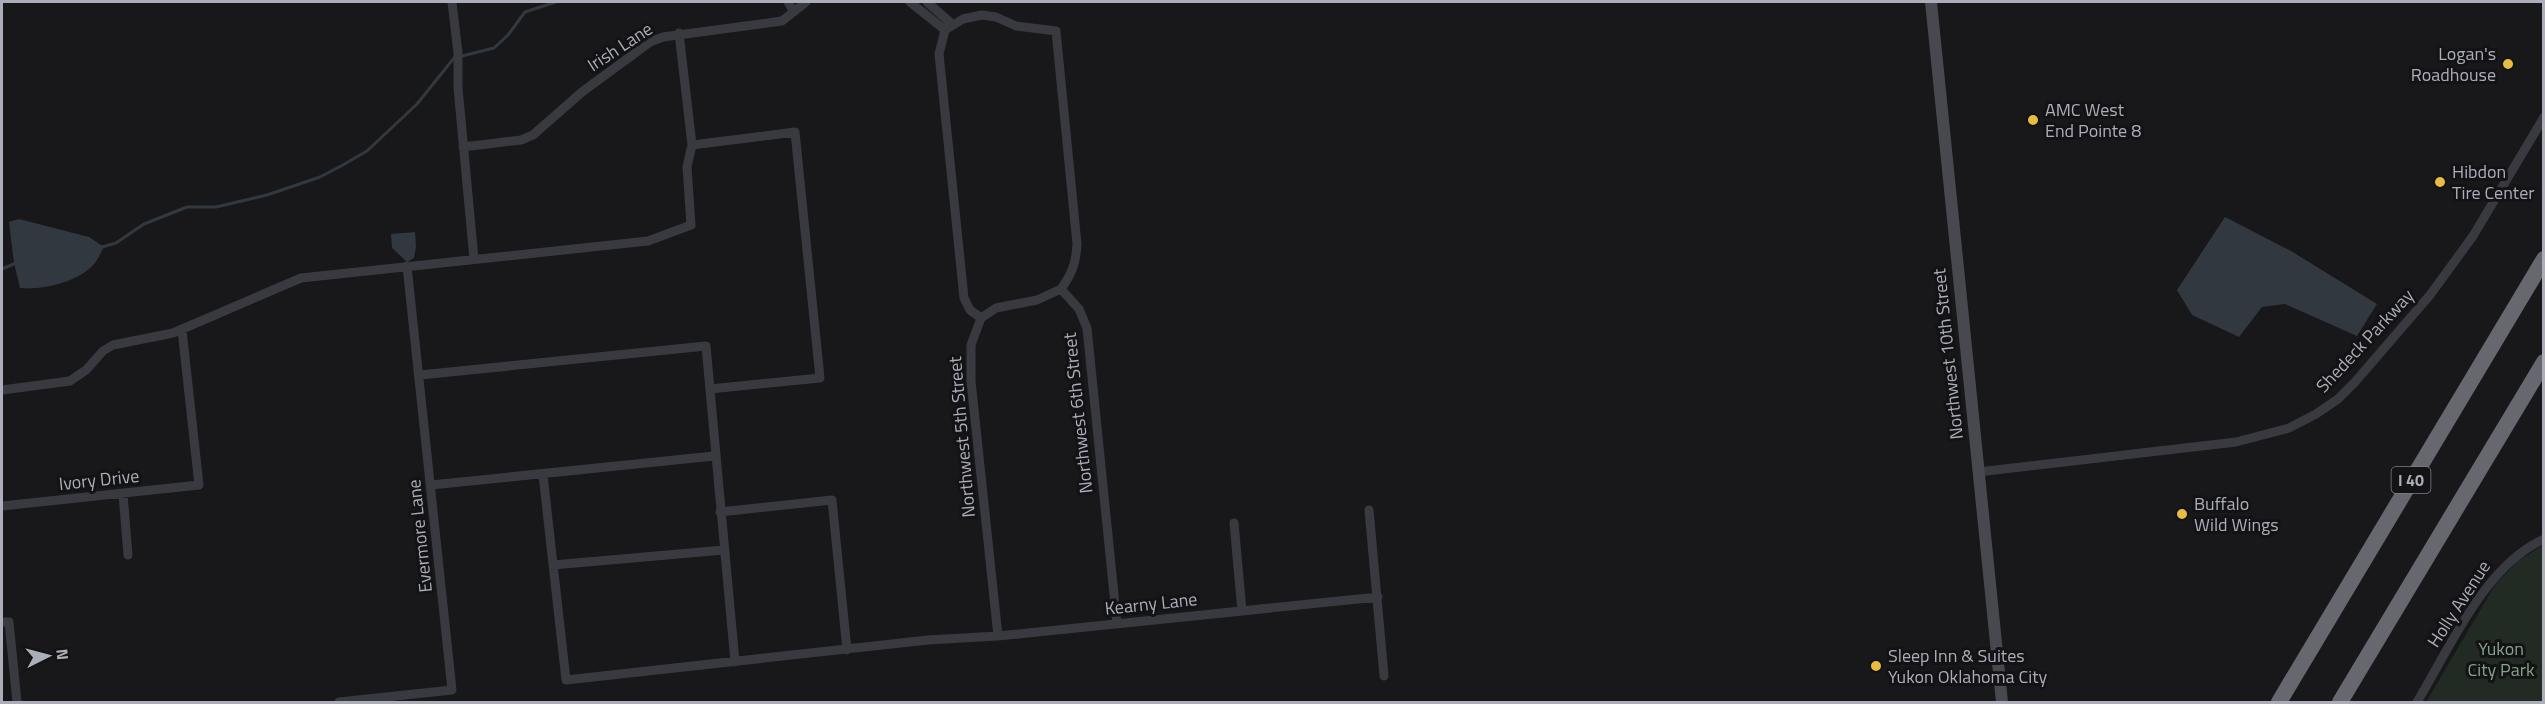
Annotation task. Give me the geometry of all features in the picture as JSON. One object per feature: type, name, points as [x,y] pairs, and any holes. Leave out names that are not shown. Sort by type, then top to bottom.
[{"type":"highway","name":"I 40","points":[[2279,702],[2544,259]]},
{"type":"highway","points":[[2340,702],[2544,362]]},
{"type":"main road","name":"Northwest 10th Street","points":[[1931,2],[2002,702]]},
{"type":"street","points":[[452,2],[474,259]]},
{"type":"street","points":[[788,2],[794,12]]},
{"type":"street","name":"Irish Lane","points":[[463,147],[521,140],[532,135],[582,92],[650,42],[679,33],[782,21],[806,2]]},
{"type":"street","points":[[910,2],[948,27]]},
{"type":"street","points":[[927,2],[948,27]]},
{"type":"street","points":[[989,16],[1016,26],[1056,32],[1077,244],[1076,262],[1071,276],[1061,290],[1037,300],[996,308],[981,318],[970,310],[964,298],[939,54],[948,27],[972,17],[989,16]]},
{"type":"street","points":[[2,390],[65,383],[81,375],[103,351],[113,345],[182,330],[301,278],[648,241],[691,225],[687,167],[692,145],[679,33]]},
{"type":"street","name":"Shedeck Parkway","points":[[1977,472],[2236,442],[2289,428],[2316,414],[2338,399],[2349,388],[2435,288],[2473,236],[2544,117]]},
{"type":"street","points":[[692,145],[795,132],[820,378],[710,389]]},
{"type":"street","name":"Evermore Lane","points":[[339,702],[381,700],[452,690],[407,266]]},
{"type":"street","name":"Northwest 6th Street","points":[[1061,290],[1079,309],[1087,328],[1117,624]]},
{"type":"street","name":"Northwest 5th Street","points":[[981,318],[971,345],[971,381],[998,636]]},
{"type":"street","name":"Ivory Drive","points":[[2,506],[199,485],[182,330]]},
{"type":"street","points":[[420,375],[705,346],[735,662]]},
{"type":"street","points":[[431,485],[714,456]]},
{"type":"street","points":[[543,475],[554,565],[724,550]]},
{"type":"street","points":[[123,494],[128,555]]},
{"type":"street","points":[[720,512],[832,500],[847,650]]},
{"type":"street","points":[[1370,510],[1384,676]]},
{"type":"street","points":[[1234,523],[1242,611]]},
{"type":"street","name":"Holly Avenue","points":[[2417,702],[2481,594],[2503,566],[2544,539]]},
{"type":"street","name":"Kearny Lane","points":[[554,565],[566,680],[928,640],[998,636],[1378,597]]},
{"type":"street","points":[[2,622],[9,622],[17,702]]},
{"type":"green space","name":"Yukon City Park","points":[[2543,545],[2543,702],[2426,702],[2495,585],[2518,561]]},
{"type":"shaded area","points":[[2225,217],[2291,251],[2377,304],[2357,336],[2285,304],[2262,307],[2239,337],[2192,315],[2177,290]]},
{"type":"shaded area","points":[[19,219],[89,237],[104,247],[88,270],[71,280],[40,288],[20,288],[14,263],[9,222]]},
{"type":"shaded area","points":[[415,232],[414,258],[407,262],[392,248],[391,234]]},
{"type":"waterway","points":[[102,247],[116,243],[144,224],[187,207],[216,207],[267,195],[320,177],[341,166],[367,151],[417,104],[454,58],[494,48],[508,35],[525,12],[556,2]]},
{"type":"waterway","points":[[2,269],[16,263]]},
{"type":"place","name":"Logan's Roadhouse","points":[[2508,64]]},
{"type":"place","name":"AMC West End Pointe 8","points":[[2033,120]]},
{"type":"place","name":"Hibdon Tire Center","points":[[2440,182]]},
{"type":"place","name":"Buffalo Wild Wings","points":[[2182,514]]},
{"type":"place","name":"Sleep Inn & Suites Yukon Oklahoma City","points":[[1876,666]]}]
